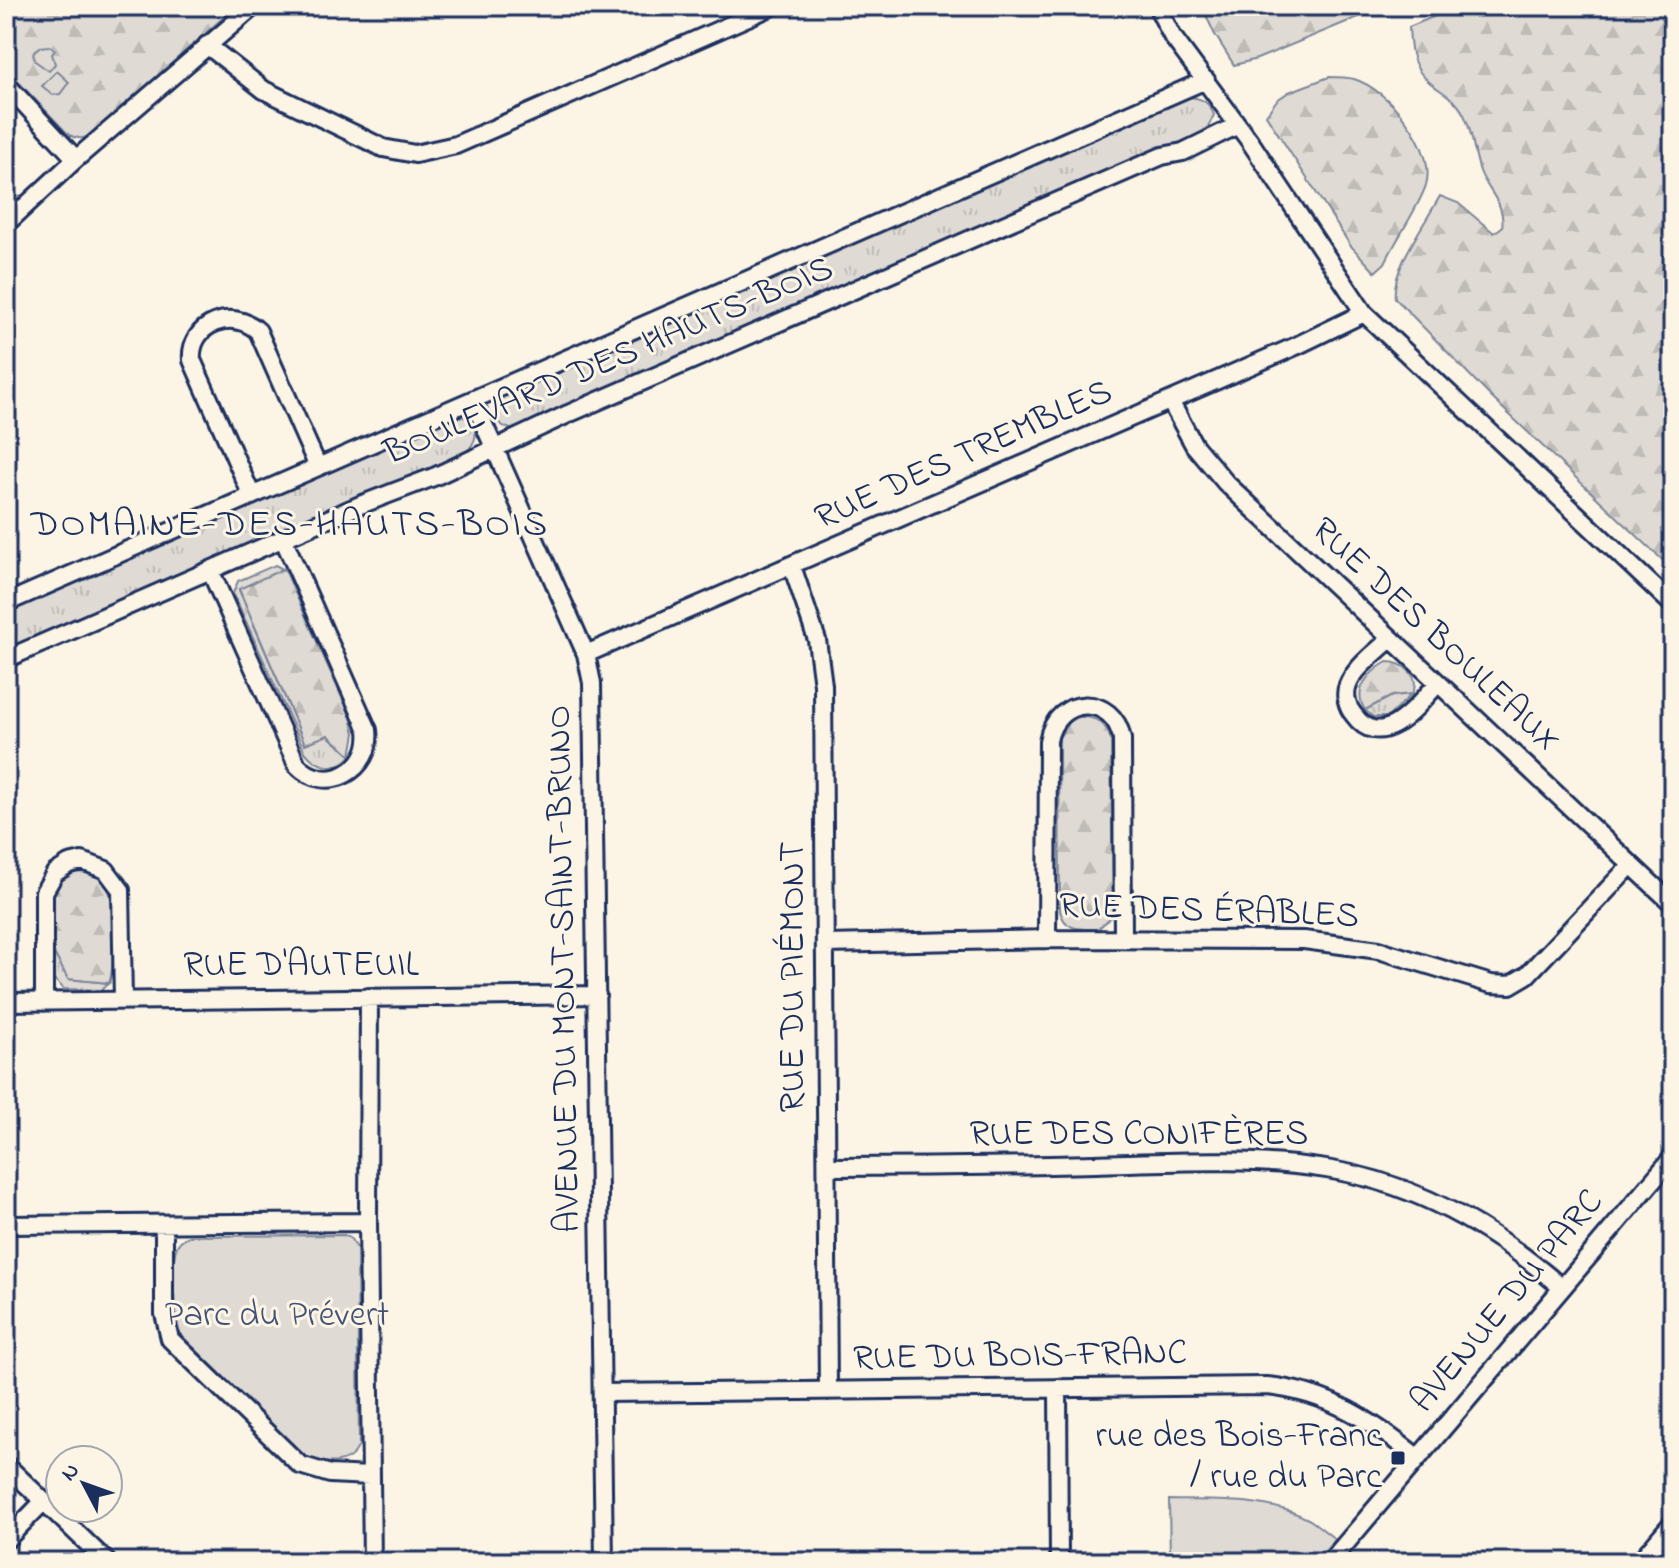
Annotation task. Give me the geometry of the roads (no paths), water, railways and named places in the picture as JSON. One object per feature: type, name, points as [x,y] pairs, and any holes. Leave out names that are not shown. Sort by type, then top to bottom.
[{"type":"street","points":[[6,224],[76,159],[254,6]]},
{"type":"street","points":[[207,45],[272,94],[383,148],[415,154],[456,145],[773,6]]},
{"type":"street","points":[[1157,6],[1172,36],[1238,125],[1364,313],[1673,605]]},
{"type":"street","name":"BOULEVARD DES HAUTS-BOIS","points":[[6,603],[1206,80]]},
{"type":"street","points":[[6,84],[76,159]]},
{"type":"street","name":"BOULEVARD DES HAUTS-BOIS","points":[[6,659],[283,538],[496,450],[542,426],[674,368],[1162,156],[1183,152],[1238,125]]},
{"type":"street","name":"RUE DES TREMBLES","points":[[586,654],[1170,401],[1364,313]]},
{"type":"street","points":[[252,496],[192,360],[195,339],[205,327],[215,322],[239,320],[258,331],[318,467]]},
{"type":"street","name":"AVENUE DU MONT-SAINT-BRUNO","points":[[473,400],[586,654],[592,683],[604,1562]]},
{"type":"street","name":"RUE DES BOULEAUX","points":[[1170,401],[1194,445],[1217,474],[1673,904]]},
{"type":"street","points":[[210,570],[297,765],[315,778],[335,780],[347,774],[363,758],[369,735],[283,538]]},
{"type":"street","name":"RUE DU PIÉMONT","points":[[792,566],[810,615],[822,664],[825,729],[828,1391]]},
{"type":"street","points":[[1390,639],[1357,671],[1348,686],[1348,703],[1356,718],[1376,729],[1393,726],[1406,718],[1438,683]]},
{"type":"street","points":[[1047,939],[1048,741],[1053,723],[1061,713],[1072,708],[1088,707],[1111,714],[1121,733],[1123,939]]},
{"type":"street","points":[[44,1002],[44,892],[55,873],[69,864],[82,861],[106,870],[120,887],[123,1000]]},
{"type":"street","name":"RUE DES ÉRABLES","points":[[826,944],[1047,939],[1271,939],[1344,943],[1413,958],[1504,986],[1516,983],[1527,975],[1631,865]]},
{"type":"street","name":"RUE D'AUTEUIL","points":[[6,1002],[597,995]]},
{"type":"street","points":[[369,997],[372,1562]]},
{"type":"street","name":"AVENUE DU PARC","points":[[1330,1562],[1673,1157]]},
{"type":"street","name":"RUE DES CONIFÈRES","points":[[827,1167],[1167,1162],[1270,1163],[1325,1169],[1390,1185],[1454,1212],[1496,1236],[1562,1288]]},
{"type":"street","points":[[6,1225],[368,1222]]},
{"type":"street","points":[[164,1225],[164,1314],[170,1339],[300,1465],[330,1474],[370,1476]]},
{"type":"street","points":[[1058,1388],[1059,1562]]},
{"type":"street","name":"RUE DU BOIS-FRANC","points":[[602,1393],[1285,1388],[1346,1407],[1378,1426],[1418,1458]]},
{"type":"street","points":[[6,1465],[107,1562]]},
{"type":"street","points":[[6,1540],[43,1502]]},
{"type":"street","points":[[1639,1562],[1673,1522]]},
{"type":"place","name":"rue des Bois-Franc / rue du Parc","points":[[1398,1458]]},
{"type":"district","name":"DOMAINE-DES-HAUTS-BOIS","points":[[290,526]]},
{"type":"park label","name":"Parc du Prévert","points":[[277,1316]]}]
